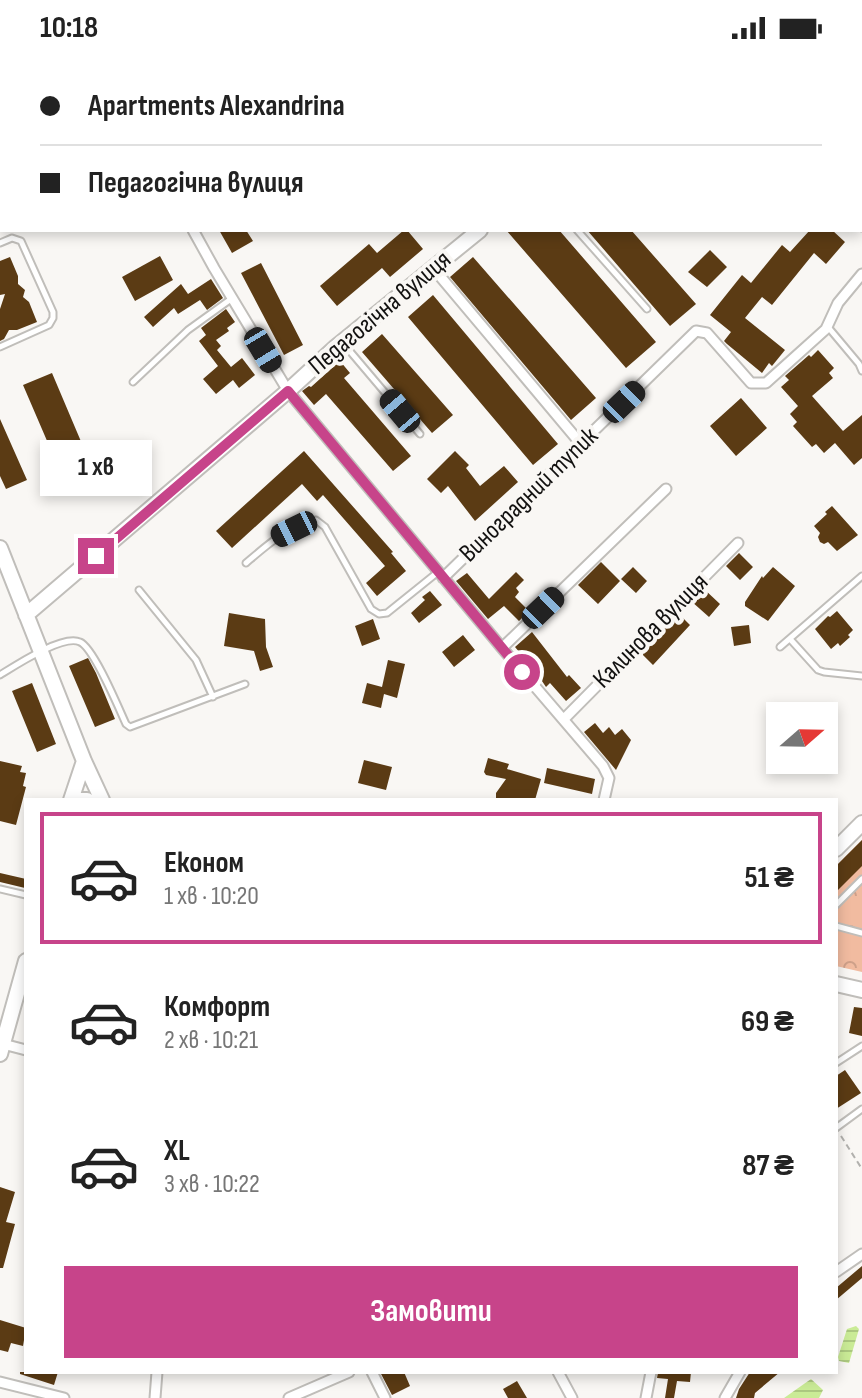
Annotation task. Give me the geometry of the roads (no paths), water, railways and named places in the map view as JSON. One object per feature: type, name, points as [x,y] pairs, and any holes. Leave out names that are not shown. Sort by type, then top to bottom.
[{"type":"street","points":[[194,232],[288,391],[603,766],[609,778],[604,798]]},
{"type":"street","name":"Педагогічна вулиця","points":[[26,615],[342,343],[478,232]]},
{"type":"street","points":[[434,269],[581,444]]},
{"type":"street","points":[[827,326],[838,303],[862,274]]},
{"type":"street","name":"Виноградний тупик","points":[[441,575],[696,331],[707,333],[751,383],[766,383],[827,326]]},
{"type":"street","points":[[502,648],[666,489]]},
{"type":"street","name":"Калинова вулиця","points":[[564,719],[738,543]]},
{"type":"street","points":[[0,548],[101,798]]},
{"type":"street","points":[[72,798],[84,761]]},
{"type":"street","points":[[838,847],[862,823]]},
{"type":"street","points":[[24,968],[1,1049],[24,1050]]},
{"type":"street","points":[[838,984],[862,990]]},
{"type":"street","points":[[838,1271],[862,1254]]},
{"type":"street","points":[[155,1398],[157,1374]]},
{"type":"street","points":[[289,1398],[344,1374]]},
{"type":"street","points":[[373,1374],[385,1398]]},
{"type":"street","points":[[559,1374],[572,1398]]},
{"type":"street","points":[[646,1398],[651,1374]]},
{"type":"street","points":[[725,1398],[739,1374]]},
{"type":"street","points":[[0,1382],[64,1398]]},
{"type":"lane","points":[[579,232],[647,309]]},
{"type":"lane","points":[[0,243],[12,238],[21,241],[53,318],[49,325],[0,347]]},
{"type":"lane","points":[[133,382],[188,330],[232,299]]},
{"type":"lane","points":[[827,326],[862,371]]},
{"type":"lane","points":[[342,343],[420,434]]},
{"type":"lane","points":[[246,563],[278,537],[316,520],[325,527],[371,609],[379,614],[387,613],[441,575]]},
{"type":"lane","points":[[780,647],[862,576]]},
{"type":"lane","points":[[139,590],[196,660],[213,697]]},
{"type":"lane","points":[[790,639],[818,670],[862,676]]},
{"type":"lane","points":[[0,675],[42,650],[79,641],[91,653],[130,727],[245,684]]},
{"type":"lane","points":[[838,903],[862,879]]},
{"type":"lane","points":[[0,889],[24,895]]},
{"type":"lane","points":[[838,927],[862,933]]},
{"type":"lane","points":[[838,1062],[862,1046]]},
{"type":"lane","points":[[838,1127],[862,1109]]}]
